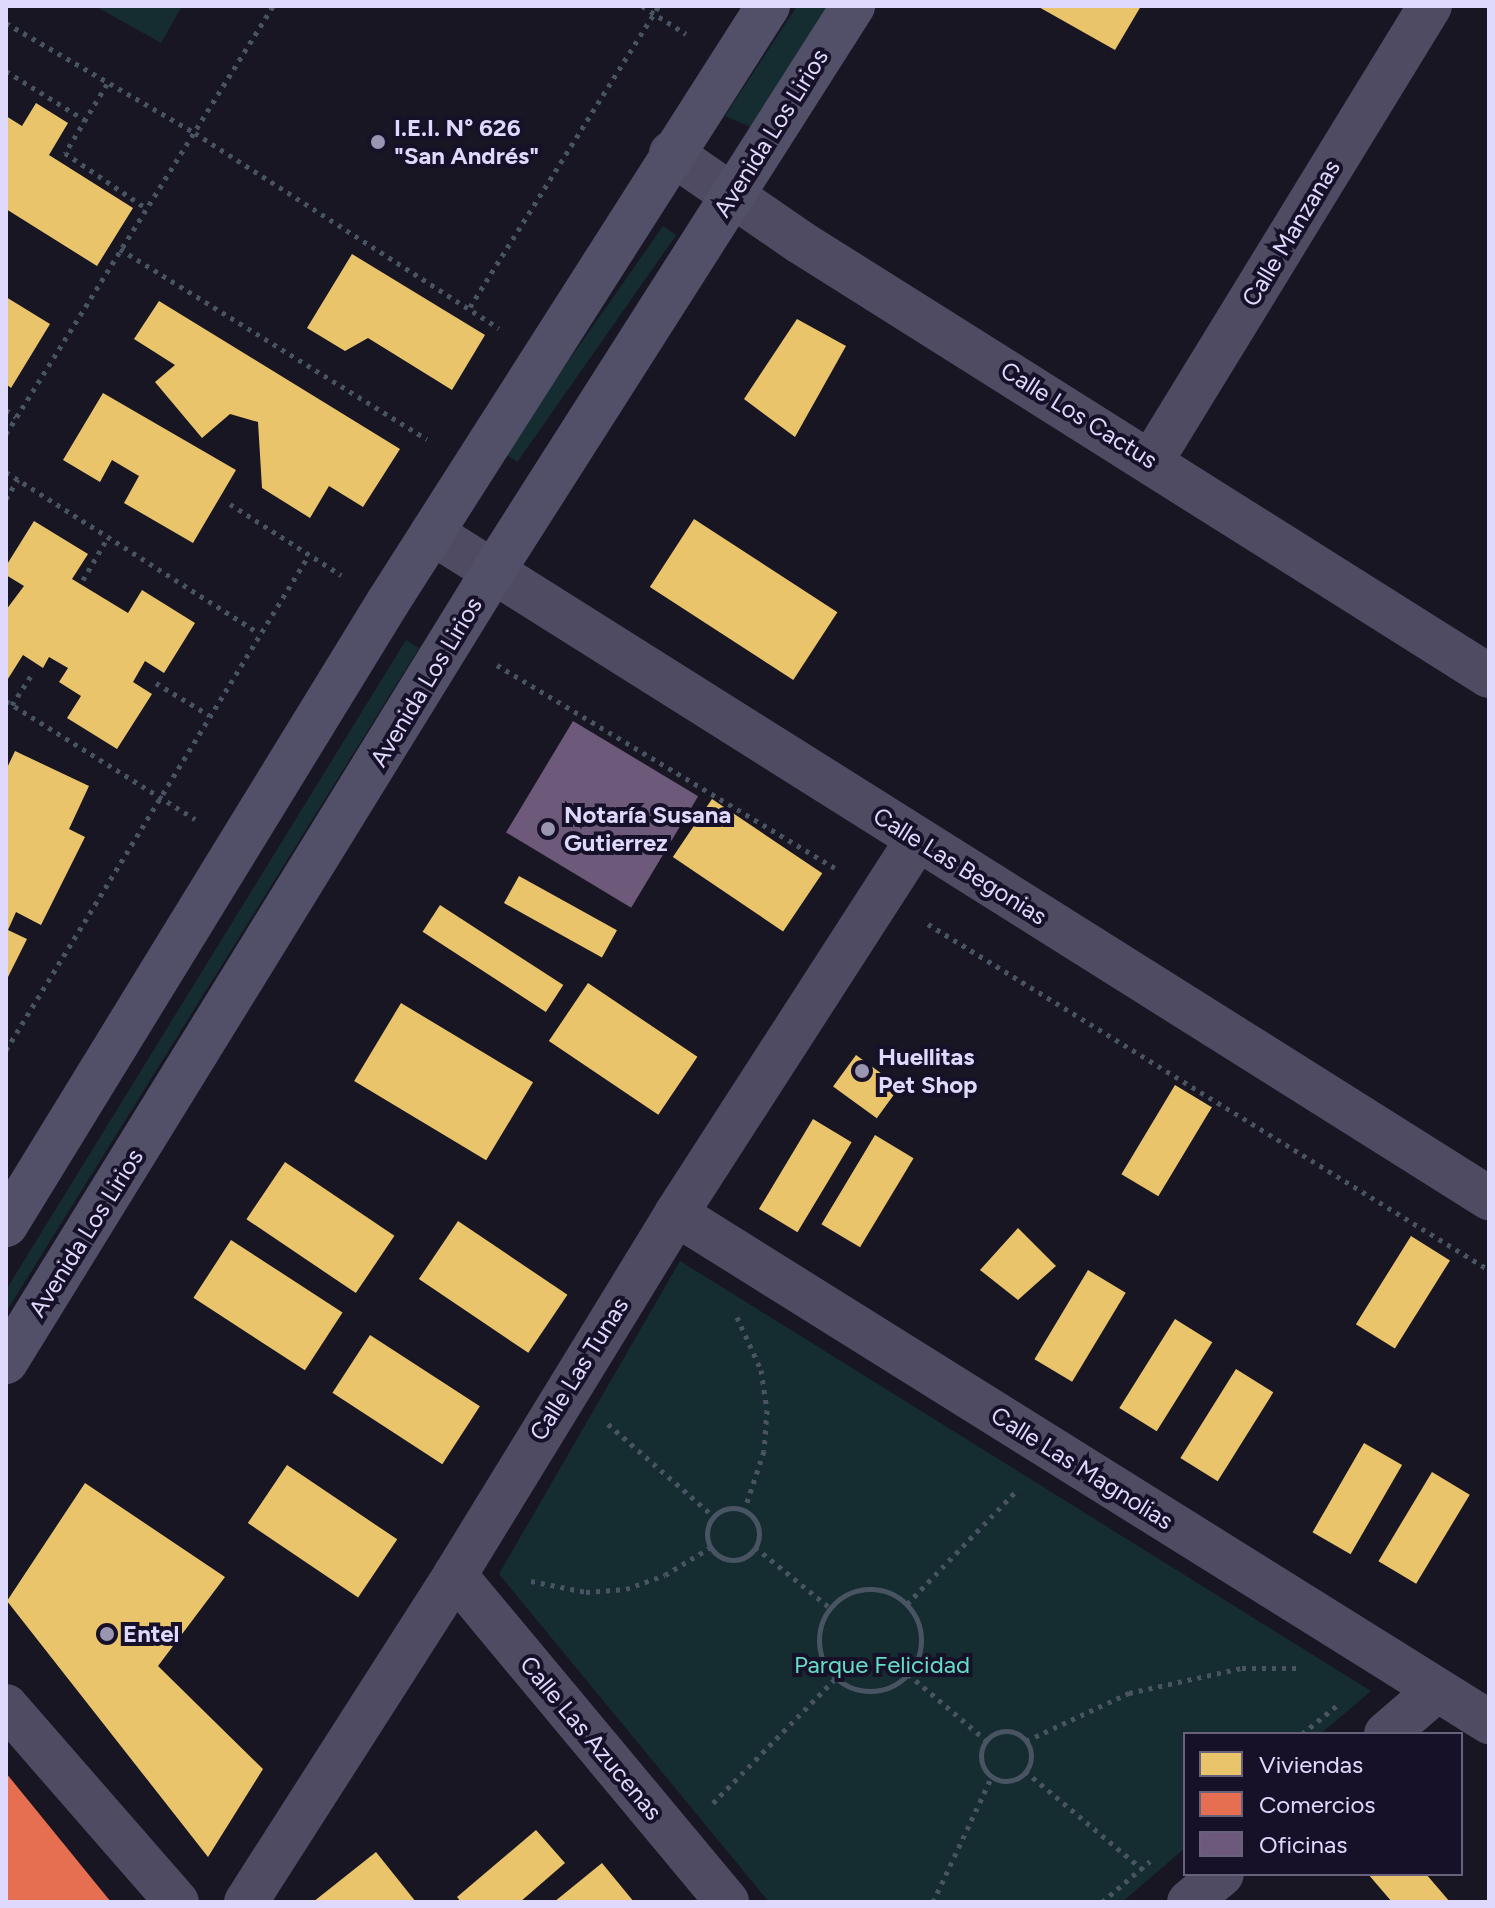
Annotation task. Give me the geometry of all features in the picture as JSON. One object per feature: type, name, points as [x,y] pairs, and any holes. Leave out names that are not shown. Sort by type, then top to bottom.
[{"type":"main road","points":[[6,1225],[432,533],[671,153],[768,6]]},
{"type":"main road","name":"Avenida Los Lirios","points":[[6,1362],[494,570],[853,6]]},
{"type":"street","name":"Calle Manzanas","points":[[1152,460],[1430,6]]},
{"type":"street","name":"Calle Los Cactus","points":[[671,153],[732,195],[1489,676]]},
{"type":"street","name":"Calle Las Begonias","points":[[432,533],[1489,1198]]},
{"type":"street","name":"Calle Las Tunas","points":[[246,1902],[455,1575],[565,1389],[918,839]]},
{"type":"street","name":"Calle Las Magnolias","points":[[676,1214],[1489,1722]]},
{"type":"street","name":"Calle Las Azucenas","points":[[455,1575],[727,1902]]},
{"type":"street","points":[[1388,1732],[1437,1690]]},
{"type":"street","points":[[6,1706],[177,1902]]},
{"type":"street","points":[[1189,1902],[1220,1876]]},
{"type":"path","points":[[6,434],[273,6]]},
{"type":"path","points":[[470,307],[659,6]]},
{"type":"path","points":[[6,23],[195,133],[501,326]]},
{"type":"path","points":[[6,71],[85,120]]},
{"type":"path","points":[[107,84],[65,153],[146,208]]},
{"type":"path","points":[[120,249],[428,440]]},
{"type":"path","points":[[6,410],[16,417]]},
{"type":"path","points":[[6,472],[259,633]]},
{"type":"path","points":[[6,499],[18,479]]},
{"type":"path","points":[[6,1050],[309,555],[230,504]]},
{"type":"path","points":[[83,580],[108,537]]},
{"type":"path","points":[[450,641],[543,689],[842,872]]},
{"type":"path","points":[[34,671],[8,703],[240,847]]},
{"type":"path","points":[[156,683],[209,715]]},
{"type":"path","points":[[923,921],[1489,1270]]},
{"type":"path","points":[[732,1311],[747,1332],[761,1370],[767,1410],[764,1451],[744,1511]]},
{"type":"path","points":[[565,1389],[713,1516]]},
{"type":"path","points":[[907,1604],[1055,1451]]},
{"type":"path","points":[[724,1509],[744,1511],[758,1526],[755,1547],[741,1559],[727,1560],[711,1547],[707,1528],[713,1516],[724,1509]]},
{"type":"path","points":[[519,1577],[586,1592],[626,1589],[665,1575],[711,1547]]},
{"type":"path","points":[[755,1547],[830,1608]]},
{"type":"path","points":[[868,1589],[893,1593],[907,1604],[922,1635],[921,1652],[908,1674],[888,1689],[871,1692],[855,1690],[836,1678],[820,1655],[818,1639],[830,1608],[842,1596],[868,1589]]},
{"type":"path","points":[[1026,1741],[1086,1710],[1181,1679],[1242,1668],[1304,1668]]},
{"type":"path","points":[[908,1674],[987,1741]]},
{"type":"path","points":[[677,1841],[836,1678]]},
{"type":"path","points":[[1304,1732],[1344,1699]]},
{"type":"path","points":[[1003,1731],[1016,1732],[1026,1741],[1031,1753],[1025,1771],[1009,1780],[992,1776],[981,1759],[987,1741],[1003,1731]]},
{"type":"path","points":[[1025,1771],[1152,1877]]},
{"type":"path","points":[[933,1902],[992,1776]]},
{"type":"path","points":[[1102,1902],[1153,1859]]},
{"type":"green space","points":[[95,6],[182,6],[161,43]]},
{"type":"green space","points":[[797,6],[831,6],[753,128],[725,116]]},
{"type":"green space","points":[[663,226],[676,235],[517,462],[504,453]]},
{"type":"green space","points":[[406,640],[419,648],[6,1312],[6,1290]]},
{"type":"green space","name":"Parque Felicidad","points":[[680,1261],[1371,1691],[1322,1732],[1183,1732],[1183,1850],[1122,1902],[769,1902],[499,1574]]},
{"type":"building: Viviendas","points":[[1037,6],[1141,6],[1115,50]]},
{"type":"building: Viviendas","points":[[36,103],[68,123],[49,155],[133,208],[97,266],[6,209],[6,116],[22,126]]},
{"type":"building: Viviendas","points":[[352,254],[485,335],[452,390],[368,338],[345,351],[307,328]]},
{"type":"building: Viviendas","points":[[6,297],[50,324],[11,388],[6,384]]},
{"type":"building: Viviendas","points":[[159,301],[400,449],[363,507],[329,486],[310,518],[262,488],[258,422],[230,414],[202,438],[155,382],[175,365],[134,339]]},
{"type":"building: Viviendas","points":[[797,319],[846,346],[795,437],[744,399]]},
{"type":"building: Viviendas","points":[[103,393],[236,470],[193,543],[124,503],[139,476],[112,460],[100,482],[63,460]]},
{"type":"building: Viviendas","points":[[694,519],[837,612],[793,680],[650,587]]},
{"type":"building: Viviendas","points":[[34,521],[88,554],[72,579],[128,613],[142,590],[195,623],[164,673],[145,661],[133,682],[152,694],[117,749],[67,718],[81,696],[59,682],[68,668],[49,657],[43,668],[23,655],[6,682],[6,610],[24,586],[6,575],[6,566]]},
{"type":"building: Viviendas","points":[[15,751],[89,786],[69,829],[85,837],[41,925],[16,912],[8,930],[27,939],[6,981],[6,770]]},
{"type":"building: Viviendas","points":[[712,799],[822,873],[783,931],[673,857]]},
{"type":"building: Viviendas","points":[[519,876],[617,930],[602,957],[504,903]]},
{"type":"building: Viviendas","points":[[440,905],[563,985],[546,1012],[423,932]]},
{"type":"building: Viviendas","points":[[588,983],[697,1057],[658,1115],[549,1041]]},
{"type":"building: Viviendas","points":[[401,1003],[533,1082],[486,1160],[354,1081]]},
{"type":"building: Viviendas","name":"Huellitas Pet Shop","points":[[856,1055],[900,1087],[877,1118],[833,1087]]},
{"type":"building: Viviendas","points":[[1175,1085],[1212,1107],[1158,1196],[1121,1174]]},
{"type":"building: Viviendas","points":[[813,1119],[852,1142],[797,1232],[759,1209]]},
{"type":"building: Viviendas","points":[[875,1135],[914,1158],[860,1247],[821,1224]]},
{"type":"building: Viviendas","points":[[285,1162],[394,1236],[356,1293],[246,1219]]},
{"type":"building: Viviendas","points":[[458,1221],[567,1295],[528,1353],[419,1279]]},
{"type":"building: Viviendas","points":[[1018,1228],[1056,1266],[1018,1300],[980,1270]]},
{"type":"building: Viviendas","points":[[1411,1236],[1450,1260],[1395,1349],[1356,1324]]},
{"type":"building: Viviendas","points":[[231,1240],[343,1312],[305,1370],[193,1298]]},
{"type":"building: Viviendas","points":[[1088,1270],[1126,1293],[1072,1382],[1034,1359]]},
{"type":"building: Viviendas","points":[[1175,1319],[1212,1342],[1157,1431],[1119,1408]]},
{"type":"building: Viviendas","points":[[370,1335],[480,1406],[442,1464],[332,1393]]},
{"type":"building: Viviendas","points":[[1236,1369],[1273,1392],[1218,1481],[1180,1458]]},
{"type":"building: Viviendas","points":[[1364,1443],[1402,1465],[1351,1554],[1312,1532]]},
{"type":"building: Viviendas","points":[[287,1465],[397,1539],[358,1597],[248,1523]]},
{"type":"building: Viviendas","points":[[1432,1472],[1470,1495],[1416,1584],[1378,1561]]},
{"type":"building: Viviendas","name":"Entel","points":[[85,1483],[225,1577],[158,1666],[263,1769],[208,1857],[7,1601]]},
{"type":"building: Viviendas","points":[[536,1830],[565,1863],[520,1902],[461,1902],[457,1897]]},
{"type":"building: Viviendas","points":[[376,1852],[416,1902],[313,1902]]},
{"type":"building: Viviendas","points":[[602,1863],[634,1902],[554,1902]]},
{"type":"building: Viviendas","points":[[1370,1876],[1428,1876],[1450,1902],[1392,1902]]},
{"type":"building: Comercios","points":[[6,1773],[111,1902],[6,1902]]},
{"type":"building: Oficinas","points":[[573,721],[698,796],[631,908],[506,832]]},
{"type":"place","name":"I.E.I. N° 626 \"San Andrés\"","points":[[378,142]]},
{"type":"place","name":"Notaría Susana Gutierrez","points":[[548,829]]},
{"type":"place","name":"Huellitas Pet Shop","points":[[862,1071]]},
{"type":"place","name":"Entel","points":[[107,1634]]}]
